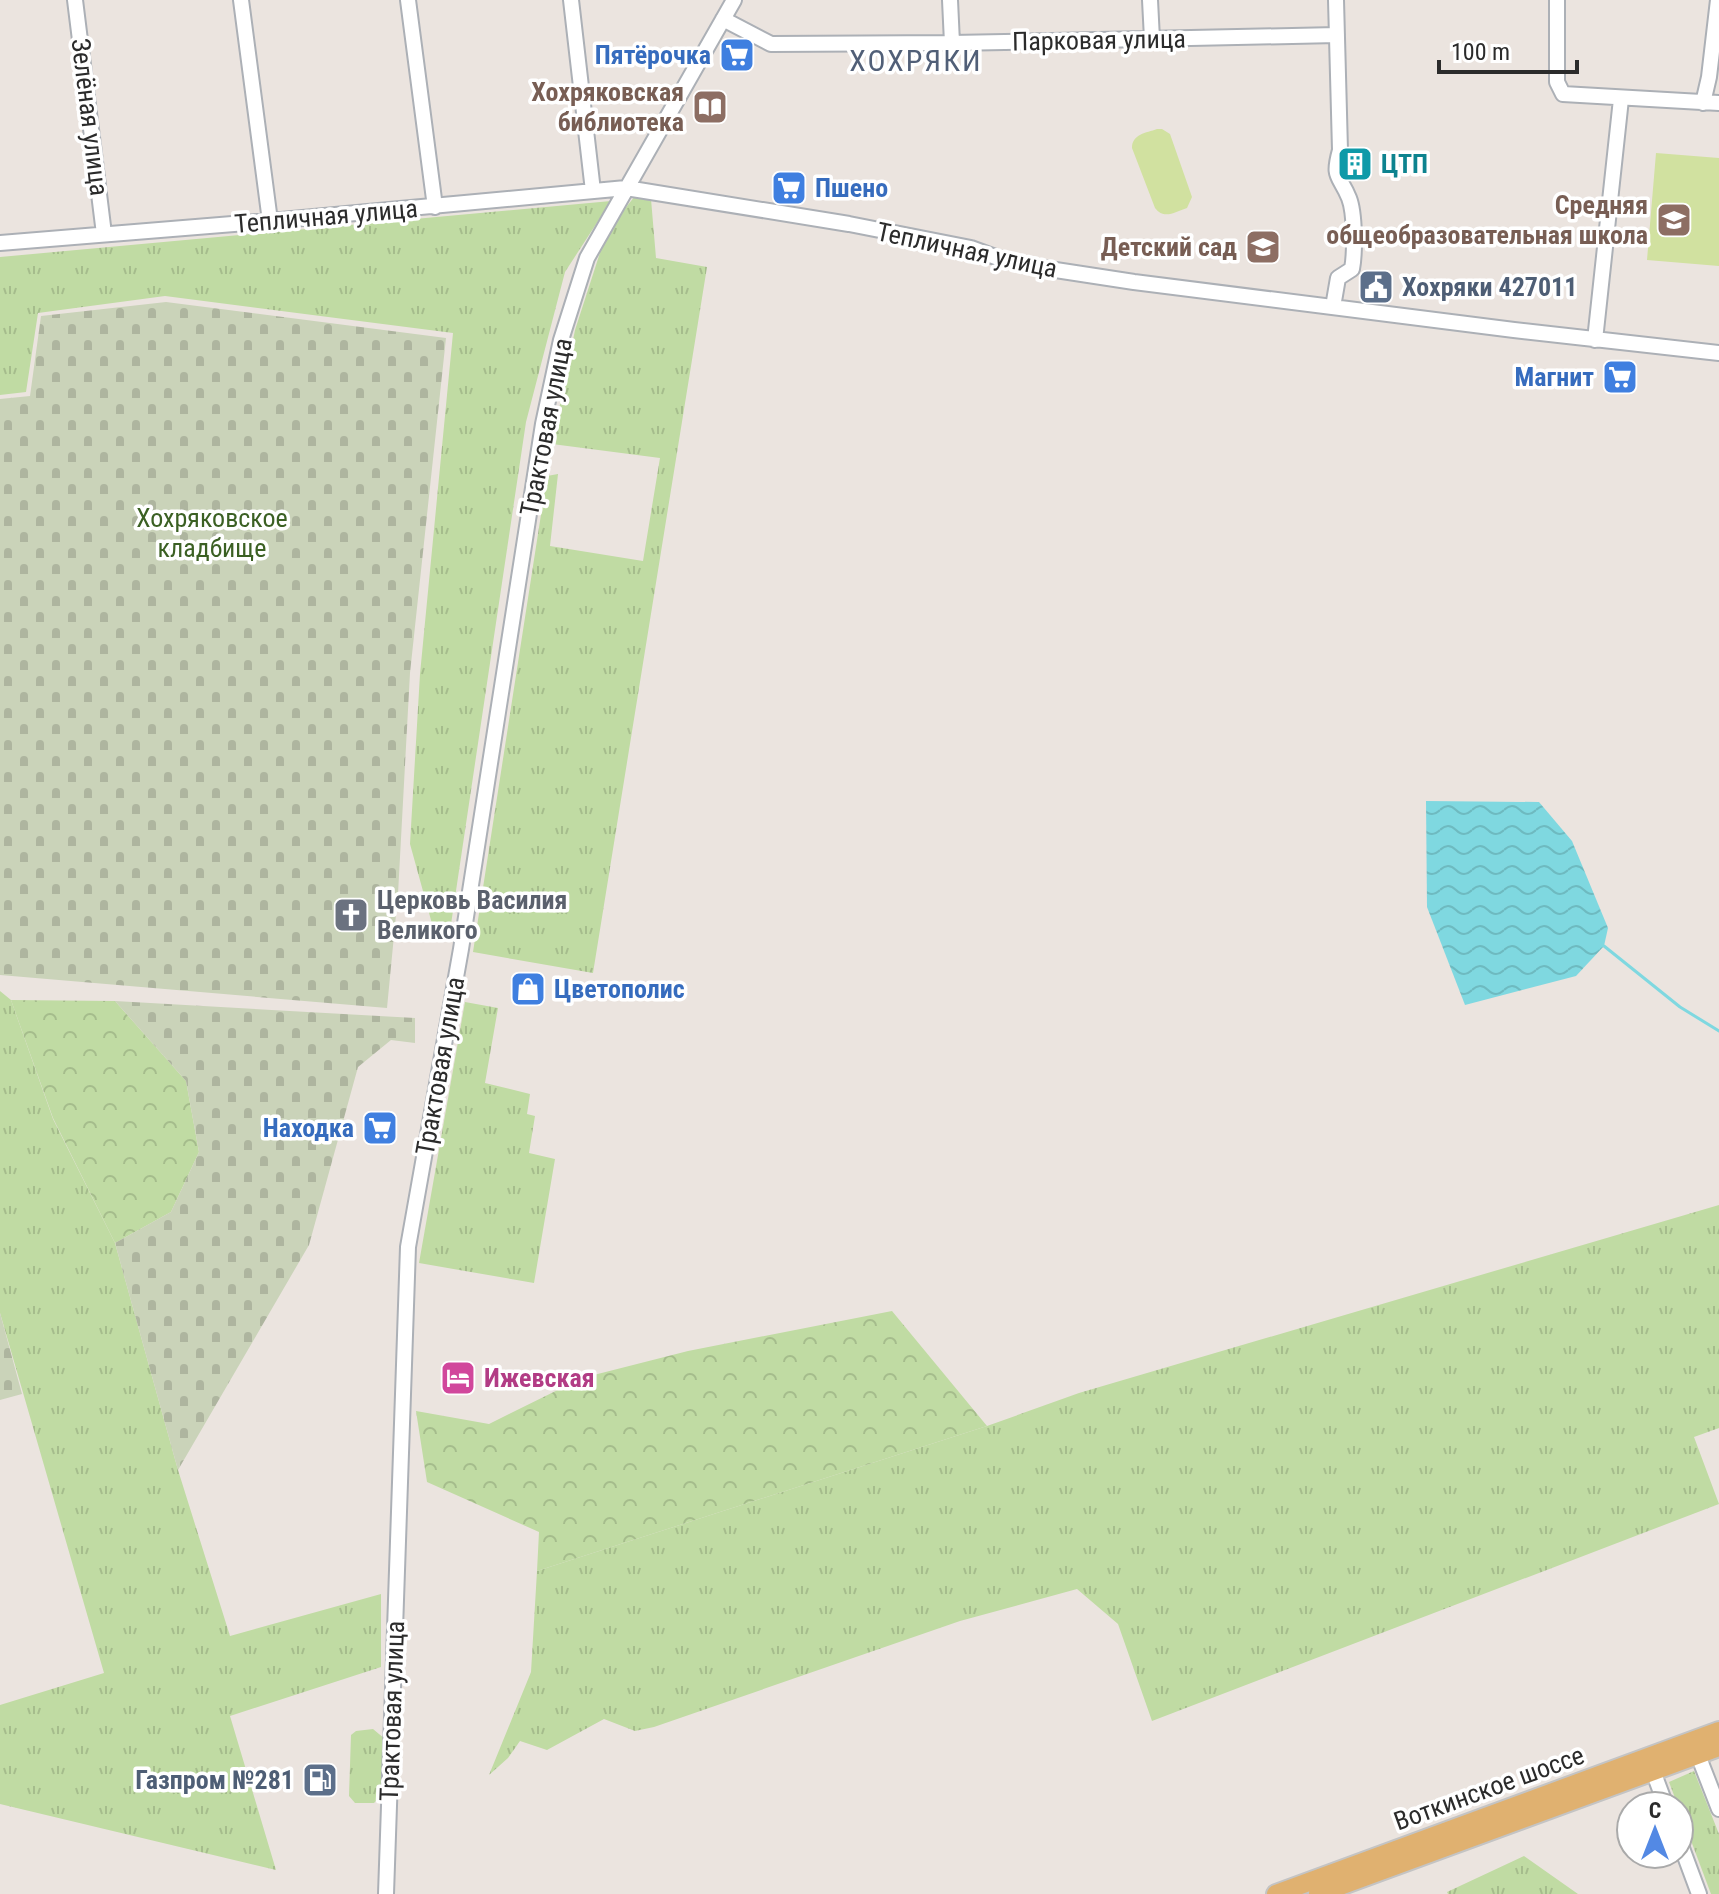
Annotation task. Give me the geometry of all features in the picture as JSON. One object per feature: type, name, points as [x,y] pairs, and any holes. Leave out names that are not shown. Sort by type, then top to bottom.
[{"type":"main road","name":"Воткинское шоссе","points":[[1276,1894],[1719,1731]]},
{"type":"main road","name":"Воткинское шоссе","points":[[1318,1894],[1719,1747]]},
{"type":"street","name":"Зелёная улица","points":[[75,0],[104,234]]},
{"type":"street","points":[[241,0],[270,221]]},
{"type":"street","points":[[408,0],[435,207]]},
{"type":"street","points":[[571,0],[593,191]]},
{"type":"street","name":"Трактовая улица","points":[[386,1894],[408,1247],[456,976],[543,424],[561,340],[587,258],[734,0]]},
{"type":"street","points":[[950,0],[952,43]]},
{"type":"street","points":[[1150,0],[1152,39]]},
{"type":"street","points":[[1333,307],[1338,278],[1352,269],[1355,255],[1349,199],[1336,174],[1340,150],[1336,0]]},
{"type":"street","points":[[1557,0],[1557,82],[1563,94],[1719,103]]},
{"type":"street","points":[[1703,103],[1718,0]]},
{"type":"street","name":"Парковая улица","points":[[723,19],[771,44],[1337,35]]},
{"type":"street","points":[[1595,340],[1621,99]]},
{"type":"street","name":"Тепличная улица","points":[[0,243],[626,188],[849,224],[971,248],[1036,267],[1595,340],[1719,353]]},
{"type":"street","points":[[1698,1755],[1719,1809]]},
{"type":"street","points":[[1653,1771],[1660,1790]]},
{"type":"street","points":[[1690,1870],[1699,1894]]},
{"type":"green space","points":[[1157,129],[1170,134],[1192,197],[1187,208],[1170,214],[1162,214],[1155,208],[1132,148],[1137,137]]},
{"type":"green space","points":[[1656,153],[1719,158],[1719,266],[1647,260]]},
{"type":"green space","points":[[635,196],[651,199],[656,258],[707,267],[593,973],[473,952],[547,476],[558,474],[550,546],[643,561],[660,458],[552,444],[575,330],[607,231]]},
{"type":"green space","points":[[611,201],[565,272],[526,422],[450,931],[434,931],[410,844],[420,674],[453,333],[165,296],[38,313],[26,392],[0,395],[0,257]]},
{"type":"green space","name":"Хохряковское кладбище","points":[[166,302],[446,338],[410,673],[398,894],[387,1008],[0,975],[0,399],[30,396],[41,316]]},
{"type":"green space","points":[[0,991],[11,1000],[53,1119],[115,1243],[178,1470],[230,1636],[381,1594],[381,1667],[230,1716],[276,1870],[0,1804],[0,1705],[104,1673],[0,1313]]},
{"type":"green space","points":[[11,1000],[115,1001],[186,1081],[199,1152],[171,1212],[115,1243],[53,1118]]},
{"type":"green space","points":[[115,1001],[415,1018],[415,1043],[391,1040],[358,1067],[309,1245],[178,1470],[115,1243],[171,1212],[199,1152],[186,1081]]},
{"type":"green space","points":[[465,1002],[498,1008],[485,1083],[530,1094],[527,1114],[535,1116],[529,1153],[555,1159],[534,1283],[419,1263]]},
{"type":"green space","points":[[1719,1205],[1719,1428],[1694,1437],[1719,1504],[1152,1721],[1118,1624],[1077,1589],[960,1621],[654,1727],[635,1731],[604,1719],[547,1750],[520,1741],[508,1758],[489,1775],[531,1672],[537,1571],[987,1426],[1079,1393]]},
{"type":"green space","points":[[892,1311],[987,1426],[537,1571],[539,1532],[427,1482],[416,1411],[489,1424],[582,1378],[688,1351]]},
{"type":"green space","points":[[0,1313],[22,1394],[0,1400]]},
{"type":"green space","points":[[373,1729],[385,1739],[382,1794],[374,1803],[355,1803],[349,1796],[351,1735],[356,1731]]},
{"type":"green space","points":[[1694,1771],[1719,1834],[1719,1894],[1711,1894],[1695,1851],[1695,1790],[1672,1790],[1669,1782]]},
{"type":"green space","points":[[1524,1856],[1578,1894],[1447,1892]]},
{"type":"water","points":[[1426,801],[1539,802],[1572,841],[1608,928],[1604,946],[1576,976],[1465,1005],[1427,907]]},
{"type":"waterway","points":[[1604,946],[1680,1007],[1719,1031]]},
{"type":"place","name":"Пятёрочка","points":[[737,55]]},
{"type":"place","name":"Хохряковская библиотека","points":[[710,107]]},
{"type":"place","name":"ЦТП","points":[[1355,164]]},
{"type":"place","name":"Пшено","points":[[789,188]]},
{"type":"place","name":"Средняя общеобразовательная школа","points":[[1674,220]]},
{"type":"place","name":"Детский сад","points":[[1263,247]]},
{"type":"place","name":"Хохряки 427011","points":[[1376,287]]},
{"type":"place","name":"Магнит","points":[[1620,377]]},
{"type":"place","name":"Церковь Василия Великого","points":[[351,915]]},
{"type":"place","name":"Цветополис","points":[[528,989]]},
{"type":"place","name":"Находка","points":[[380,1128]]},
{"type":"place","name":"Ижевская","points":[[458,1378]]},
{"type":"place","name":"Газпром №281","points":[[320,1780]]},
{"type":"district","name":"ХОХРЯКИ","points":[[916,61]]}]
